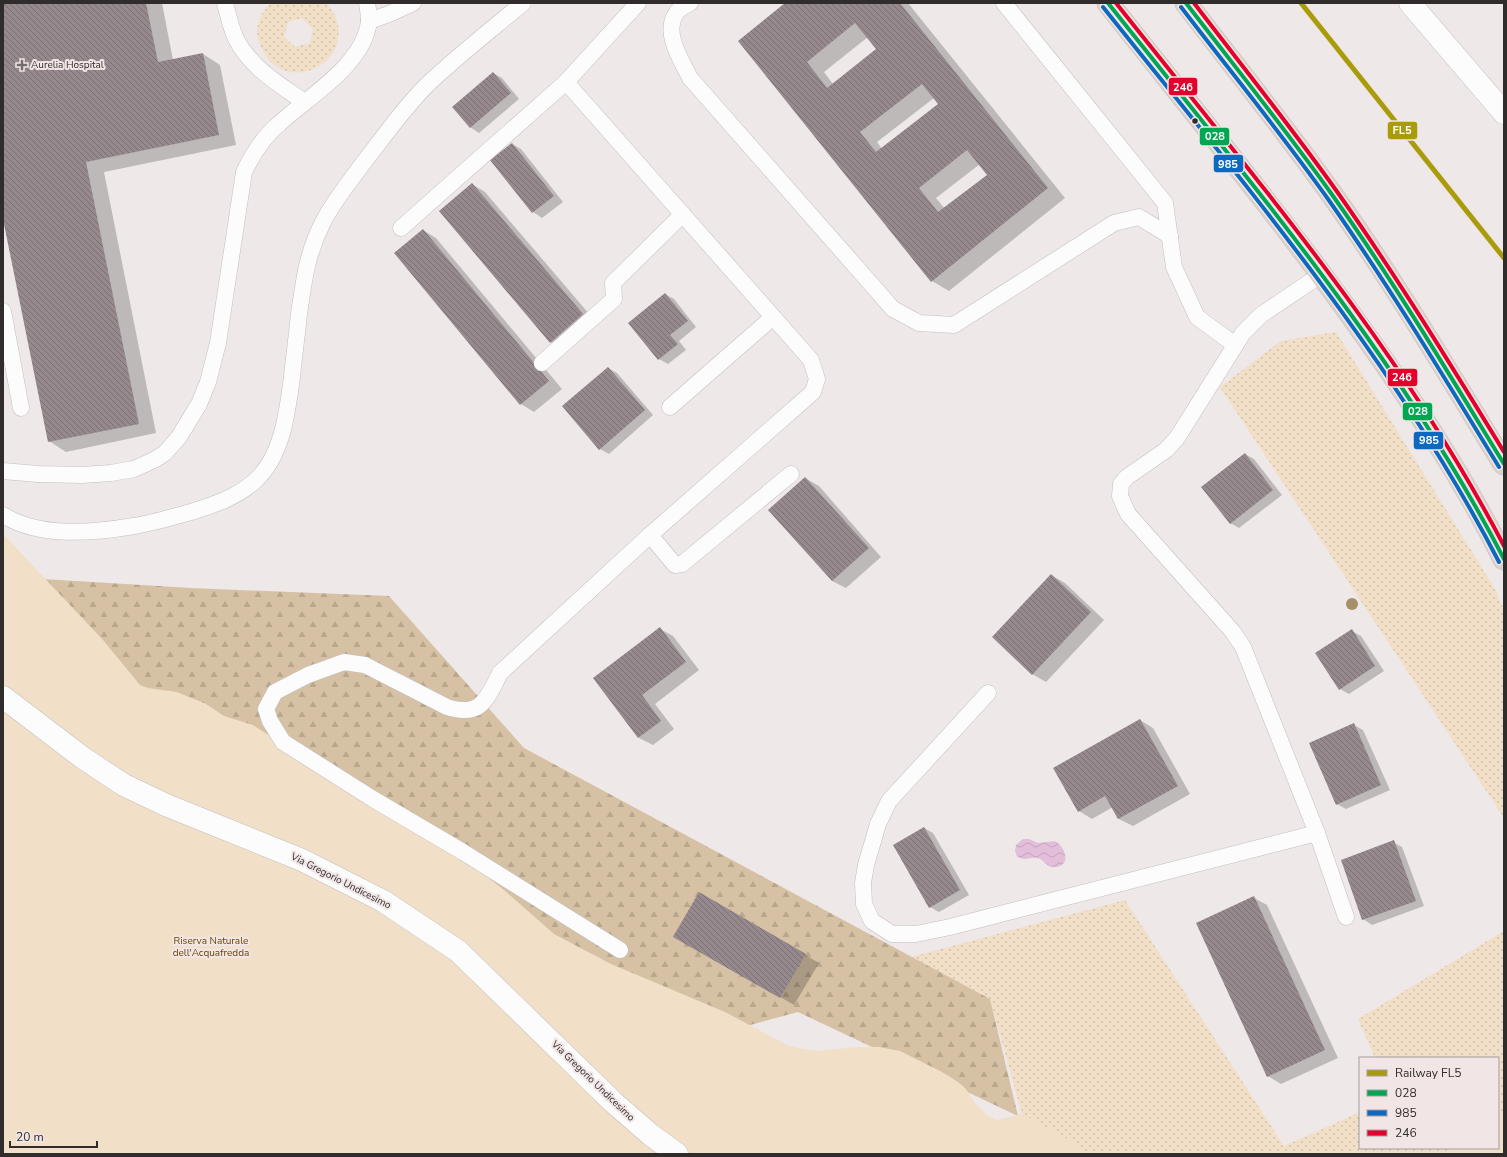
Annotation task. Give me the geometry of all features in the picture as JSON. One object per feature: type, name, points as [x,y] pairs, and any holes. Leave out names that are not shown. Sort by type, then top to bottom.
[{"type":"highway","points":[[1108,3],[1322,274],[1403,388],[1429,428],[1457,472],[1504,559]]},
{"type":"highway","points":[[1186,3],[1294,142],[1334,197],[1437,355],[1504,464]]},
{"type":"street","points":[[1410,3],[1504,113]]},
{"type":"street","name":"Via Gregorio Undicesimo","points":[[3,698],[83,758],[124,785],[166,805],[302,860],[383,901],[458,951],[613,1102],[651,1135],[677,1154]]},
{"type":"lane","points":[[225,3],[231,25],[244,52],[254,64],[274,81],[304,102]]},
{"type":"lane","points":[[3,471],[38,474],[82,475],[111,473],[134,469],[154,460],[165,452],[178,437],[199,404],[208,382],[218,343],[244,172],[252,156],[265,137],[279,123],[340,72],[355,55],[363,40],[369,21],[368,3]]},
{"type":"lane","points":[[369,21],[389,14],[412,3]]},
{"type":"lane","points":[[3,515],[17,522],[47,530],[73,532],[144,525],[230,498],[256,480],[268,465],[278,445],[286,421],[308,257],[324,219],[386,134],[429,83],[523,3]]},
{"type":"lane","points":[[401,228],[566,82],[638,3]]},
{"type":"lane","points":[[690,3],[678,11],[670,28],[675,46],[690,78],[894,310],[919,323],[954,325],[1114,223],[1139,217],[1170,236]]},
{"type":"lane","points":[[1004,3],[1165,204],[1174,267],[1197,317],[1235,345]]},
{"type":"lane","points":[[566,82],[811,360],[817,379],[813,392],[650,535],[500,673],[486,700],[474,710],[457,710],[447,707],[365,665],[344,662],[308,675],[276,692],[266,709],[270,721],[283,742],[373,799],[463,852],[620,950]]},
{"type":"lane","points":[[542,363],[614,299],[613,283],[683,214]]},
{"type":"lane","points":[[1322,274],[1261,315],[1243,333],[1177,438],[1166,450],[1127,477],[1121,484],[1120,496],[1128,514],[1233,632],[1243,647],[1317,834],[1346,917]]},
{"type":"lane","points":[[3,311],[21,408]]},
{"type":"lane","points":[[670,407],[773,317]]},
{"type":"lane","points":[[650,535],[675,565],[682,564],[791,474]]},
{"type":"lane","points":[[988,693],[889,801],[878,824],[866,865],[863,883],[864,904],[872,921],[892,934],[916,934],[950,927],[1317,834]]},
{"type":"green space","points":[[270,3],[327,3],[337,23],[338,41],[330,56],[317,67],[302,72],[285,71],[270,61],[259,42],[257,32],[259,21],[266,7]],"holes":[[[302,18],[313,29],[310,43],[295,47],[284,37],[288,22]]]},
{"type":"green space","points":[[1336,332],[1495,589],[1504,610],[1504,818],[1220,387],[1281,341]]},
{"type":"green space","name":"Riserva Naturale dell'Acquafredda","points":[[3,534],[103,640],[140,685],[148,688],[177,692],[206,704],[224,716],[253,725],[293,751],[435,836],[504,890],[554,934],[611,964],[725,1012],[789,1046],[819,1051],[857,1047],[879,1047],[900,1051],[942,1072],[958,1082],[965,1088],[976,1104],[989,1117],[997,1120],[1022,1114],[1071,1141],[1085,1154],[3,1154]]},
{"type":"green space","points":[[3,556],[26,578],[191,588],[389,596],[524,748],[990,999],[1018,1116],[798,1012],[669,1047],[22,635]]},
{"type":"green space","points":[[1125,900],[1284,1146],[1359,1112],[1359,1149],[1454,1149],[1449,1154],[1083,1154],[1071,1141],[1022,1114],[990,999],[911,957]]},
{"type":"green space","points":[[1504,931],[1504,1115],[1499,1118],[1499,1057],[1375,1057],[1358,1019]]},
{"type":"green space","points":[[1504,1114],[1504,1154],[1449,1154],[1454,1149],[1499,1149],[1499,1116]]},
{"type":"water","points":[[1023,839],[1029,839],[1038,843],[1055,841],[1064,852],[1065,860],[1063,864],[1060,866],[1051,867],[1037,858],[1020,858],[1017,856],[1015,851],[1016,845]]},
{"type":"building","points":[[3,3],[146,3],[158,62],[203,53],[219,135],[86,162],[139,424],[48,442],[3,219]]},
{"type":"building","points":[[785,3],[900,3],[1048,188],[931,282],[738,41]],"holes":[[[855,23],[876,49],[827,88],[807,62]],[[922,84],[938,104],[876,152],[860,132]],[[967,150],[987,175],[938,212],[919,188]]]},
{"type":"building","points":[[493,72],[511,93],[470,128],[452,107]]},
{"type":"building","points":[[512,143],[554,196],[532,213],[490,160]]},
{"type":"building","points":[[472,183],[583,314],[550,343],[439,211]]},
{"type":"building","points":[[423,229],[549,381],[520,405],[394,253]]},
{"type":"building","points":[[665,293],[688,321],[670,335],[678,344],[658,360],[628,323]]},
{"type":"building","points":[[608,367],[645,410],[599,450],[562,406]]},
{"type":"building","points":[[1245,453],[1273,490],[1230,524],[1201,487]]},
{"type":"building","points":[[805,477],[869,548],[832,581],[768,510]]},
{"type":"building","points":[[1051,574],[1091,612],[1032,675],[992,637]]},
{"type":"building","points":[[660,627],[686,662],[642,695],[661,721],[638,738],[593,678]]},
{"type":"building","points":[[1352,629],[1375,666],[1339,690],[1315,653]]},
{"type":"building","points":[[1140,719],[1178,786],[1118,819],[1105,796],[1078,812],[1053,768]]},
{"type":"building","points":[[1354,723],[1381,785],[1336,805],[1309,743]]},
{"type":"building","points":[[924,827],[960,890],[929,908],[893,845]]},
{"type":"building","points":[[1394,840],[1416,901],[1362,920],[1341,860]]},
{"type":"building","points":[[699,892],[806,954],[780,998],[673,937]]},
{"type":"building","points":[[1254,896],[1325,1050],[1267,1077],[1196,923]]},
{"type":"rail line","name":"FL5","points":[[1301,3],[1504,258]]},
{"type":"transit line","name":"028","points":[[1108,3],[1268,204],[1370,341],[1418,412],[1463,484],[1504,559]]},
{"type":"transit line","name":"246","points":[[1116,3],[1272,199],[1373,333],[1420,402],[1464,473],[1504,546]]},
{"type":"transit line","name":"028","points":[[1186,3],[1297,147],[1356,229],[1421,328],[1504,464]]},
{"type":"transit line","name":"246","points":[[1194,3],[1267,97],[1338,193],[1423,321],[1504,452]]},
{"type":"transit line","name":"985","points":[[1103,7],[1263,207],[1365,344],[1413,415],[1458,487],[1499,562]]},
{"type":"transit line","name":"985","points":[[1181,7],[1274,126],[1351,232],[1437,366],[1499,467]]},
{"type":"place","name":"Aurelia Hospital","points":[[22,65]]}]
